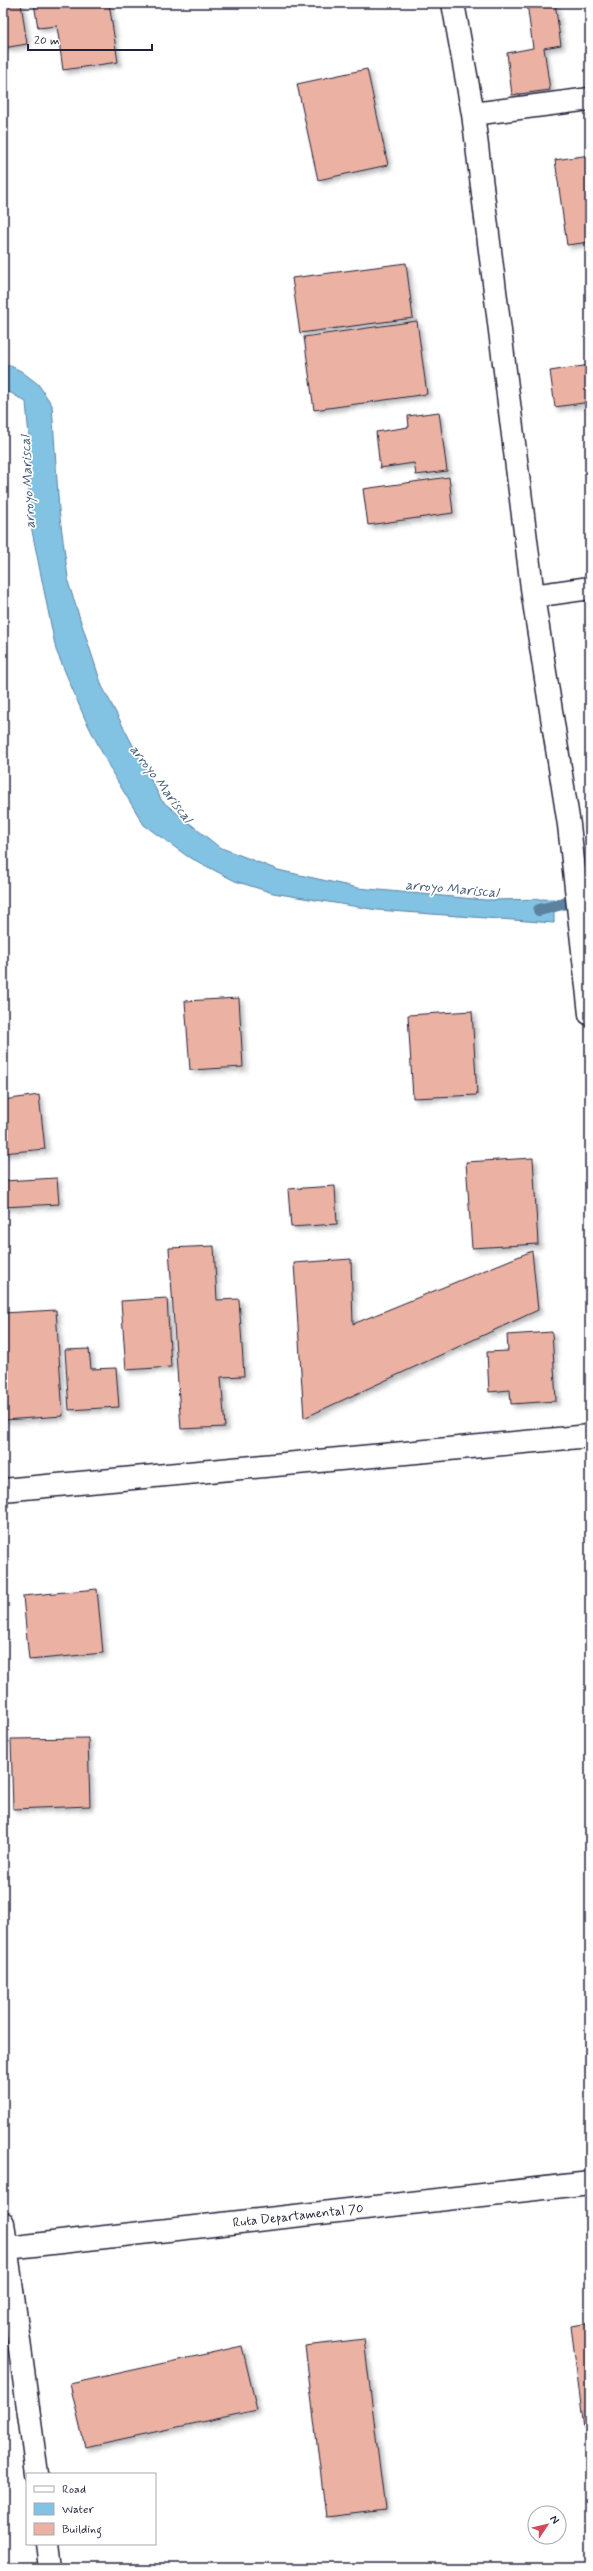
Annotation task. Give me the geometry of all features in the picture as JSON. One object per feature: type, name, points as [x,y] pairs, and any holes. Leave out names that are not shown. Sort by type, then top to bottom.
[{"type":"street","points":[[453,3],[473,114],[533,596],[569,825],[590,1014]]},
{"type":"street","points":[[473,114],[590,99]]},
{"type":"street","points":[[533,596],[590,588]]},
{"type":"street","points":[[3,1490],[590,1436]]},
{"type":"street","name":"Ruta Departamental 70","points":[[5,2249],[590,2183]]},
{"type":"street","points":[[3,2223],[5,2249],[37,2473]]},
{"type":"street","points":[[46,2545],[50,2568]]},
{"type":"water","points":[[3,362],[21,371],[38,384],[52,405],[59,510],[69,585],[102,686],[162,801],[219,847],[278,870],[358,888],[485,900],[554,899],[554,923],[377,910],[273,893],[235,881],[187,856],[144,825],[113,774],[85,719],[56,650],[29,516],[29,437],[26,402],[11,393],[3,392]]},
{"type":"building","points":[[3,3],[21,3],[27,44],[3,48]]},
{"type":"building","points":[[34,3],[109,3],[118,62],[63,70],[57,26],[38,28]]},
{"type":"building","points":[[527,3],[555,3],[561,45],[544,48],[550,90],[512,95],[507,53],[533,48]]},
{"type":"building","points":[[367,69],[388,165],[318,180],[297,84]]},
{"type":"building","points":[[590,155],[590,242],[567,245],[555,160]]},
{"type":"building","points":[[406,263],[413,318],[300,333],[292,278]]},
{"type":"building","points":[[417,321],[427,394],[314,410],[304,337]]},
{"type":"building","points":[[590,365],[590,402],[555,407],[550,371]]},
{"type":"building","points":[[439,412],[447,471],[416,475],[414,463],[380,468],[376,432],[409,427],[408,416]]},
{"type":"building","points":[[449,477],[453,513],[368,525],[363,489]]},
{"type":"building","points":[[239,998],[243,1067],[190,1070],[185,1001]]},
{"type":"building","points":[[472,1011],[477,1095],[413,1098],[408,1015]]},
{"type":"building","points":[[39,1095],[45,1149],[3,1153],[3,1100]]},
{"type":"building","points":[[533,1158],[538,1244],[472,1248],[466,1162]]},
{"type":"building","points":[[57,1178],[59,1204],[3,1207],[3,1181]]},
{"type":"building","points":[[335,1186],[337,1224],[291,1227],[288,1189]]},
{"type":"building","points":[[214,1246],[217,1300],[239,1299],[244,1376],[221,1377],[225,1427],[181,1429],[169,1248]]},
{"type":"building","points":[[532,1251],[538,1310],[304,1418],[294,1263],[351,1259],[353,1324]]},
{"type":"building","points":[[167,1298],[171,1367],[126,1370],[121,1301]]},
{"type":"building","points":[[56,1310],[63,1416],[3,1420],[3,1313]]},
{"type":"building","points":[[552,1332],[556,1401],[511,1404],[510,1390],[489,1392],[487,1352],[508,1351],[507,1335]]},
{"type":"building","points":[[89,1349],[91,1369],[116,1368],[119,1407],[69,1410],[65,1350]]},
{"type":"building","points":[[97,1589],[103,1653],[29,1660],[23,1596]]},
{"type":"building","points":[[88,1738],[90,1806],[13,1809],[11,1739]]},
{"type":"building","points":[[590,2323],[590,2428],[584,2429],[571,2326]]},
{"type":"building","points":[[364,2339],[385,2510],[326,2517],[305,2346]]},
{"type":"building","points":[[242,2346],[257,2410],[85,2447],[70,2384]]},
{"type":"waterway","name":"arroyo Mariscal","points":[[539,910],[590,897]]}]
